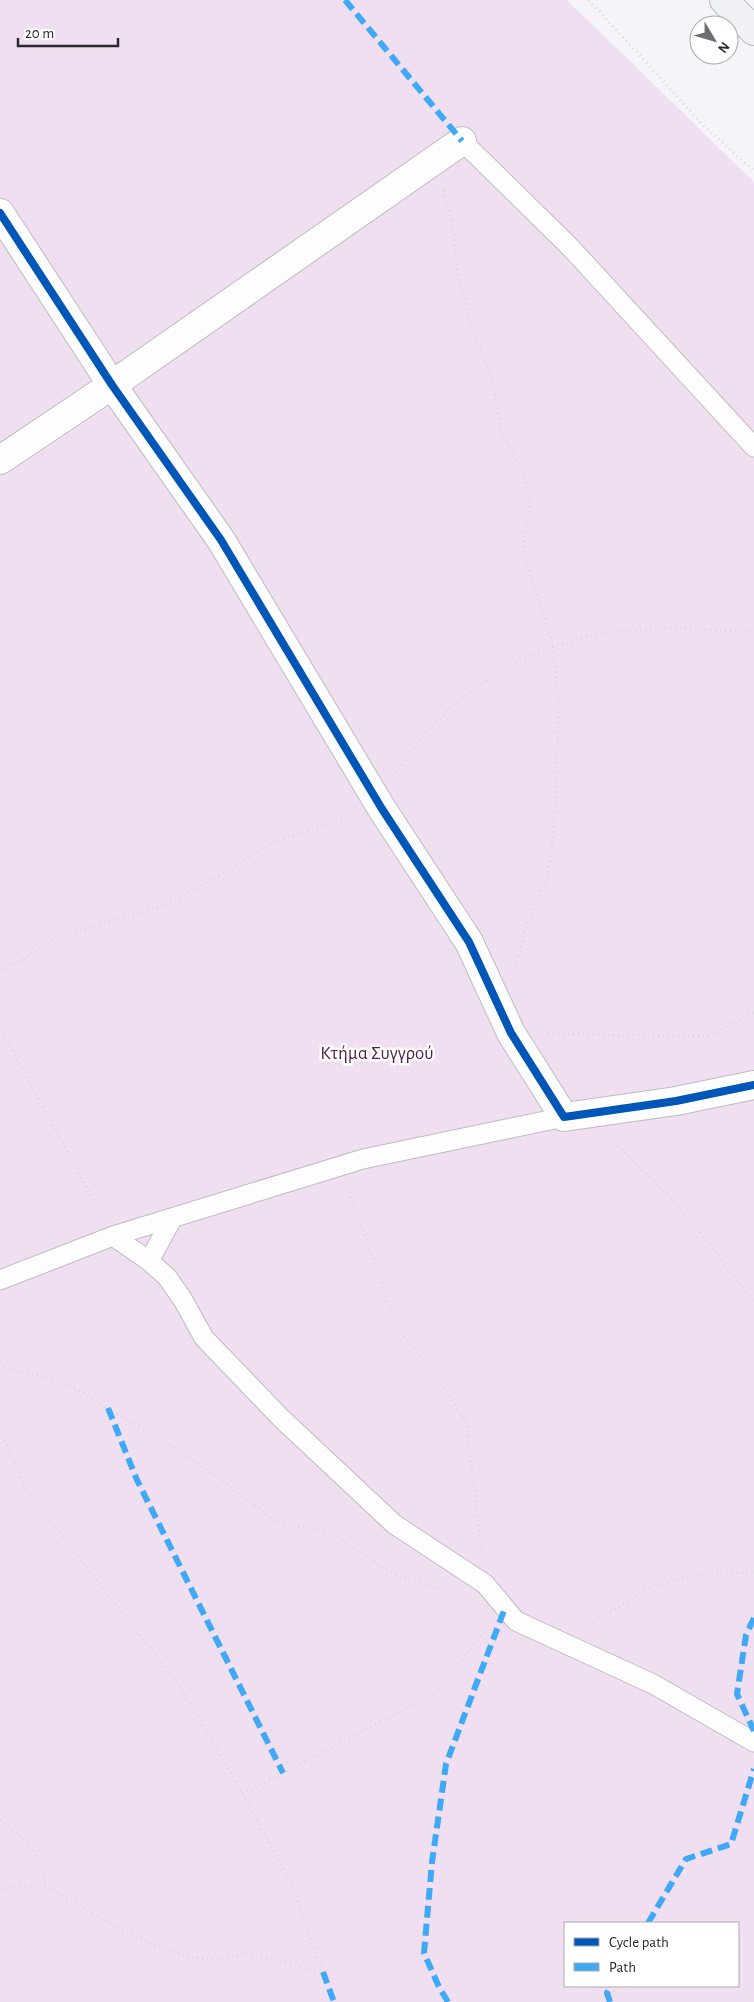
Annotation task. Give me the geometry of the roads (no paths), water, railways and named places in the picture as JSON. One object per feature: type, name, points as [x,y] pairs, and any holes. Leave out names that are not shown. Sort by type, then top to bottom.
[{"type":"main road","points":[[724,0],[754,31]]},
{"type":"street","points":[[0,460],[112,385],[462,141]]},
{"type":"street","points":[[0,213],[112,385],[221,540],[382,809],[469,942],[511,1033],[564,1117],[676,1101],[754,1085]]},
{"type":"lane","points":[[462,141],[570,247],[754,447]]},
{"type":"lane","points":[[0,1280],[113,1236],[363,1159],[564,1117]]},
{"type":"lane","points":[[149,1261],[172,1219]]},
{"type":"lane","points":[[113,1236],[149,1261],[167,1277],[183,1300],[204,1338],[282,1419],[394,1524],[485,1584],[516,1621],[653,1684],[754,1742]]},
{"type":"park label","name":"Κτήμα Συγγρού","points":[[377,1053]]}]
